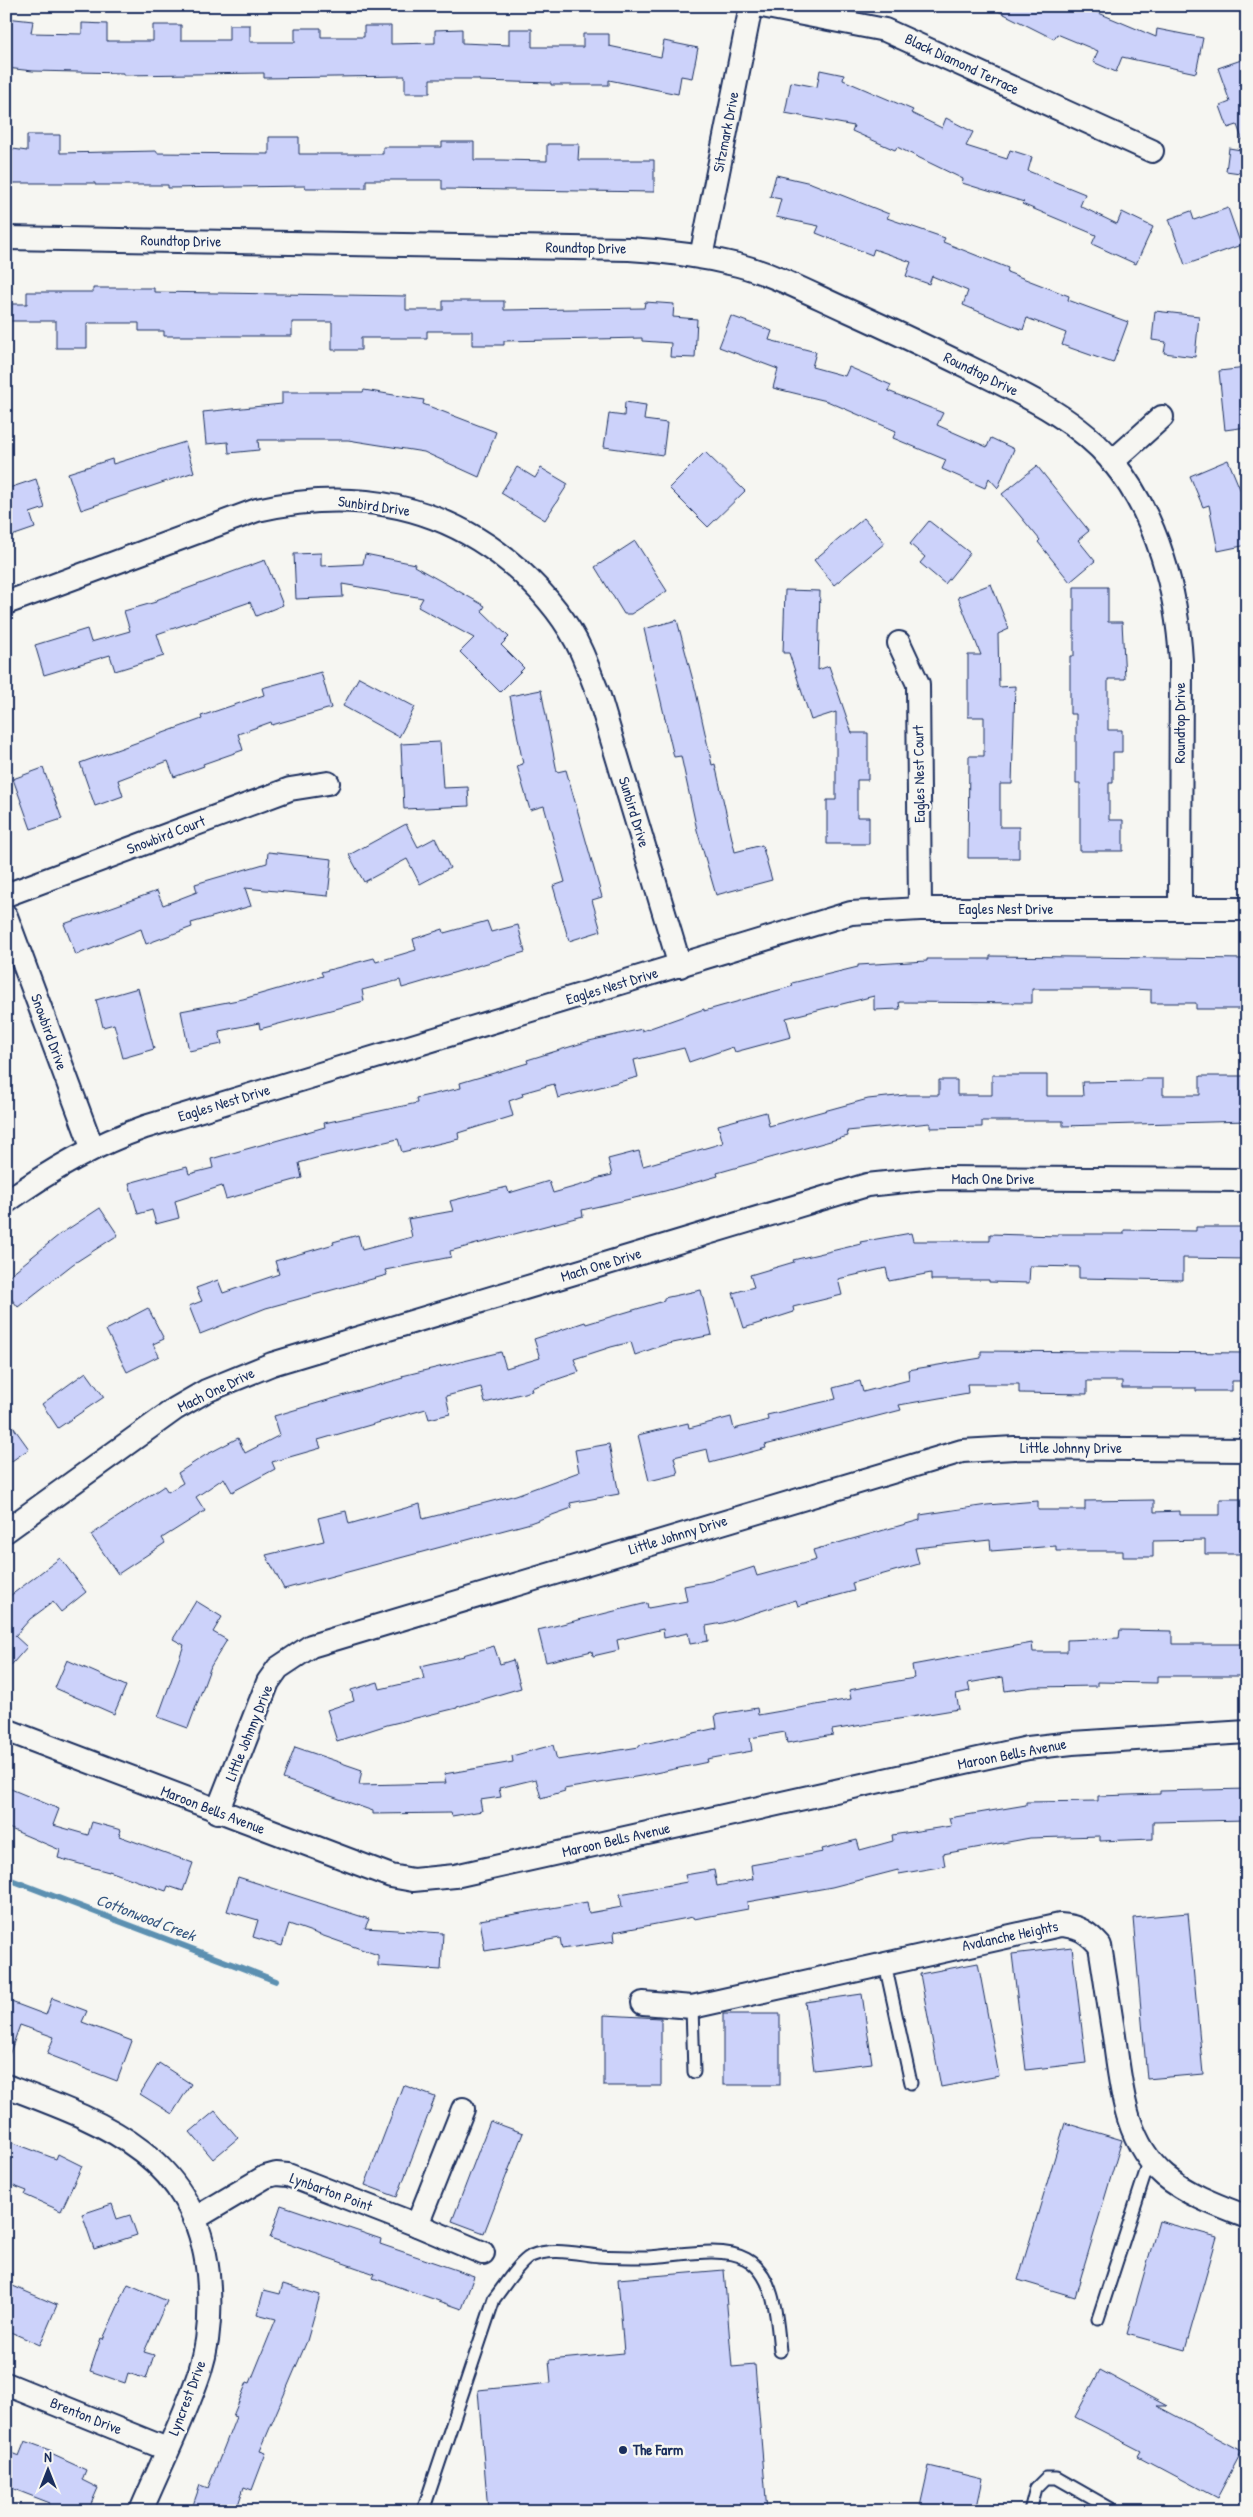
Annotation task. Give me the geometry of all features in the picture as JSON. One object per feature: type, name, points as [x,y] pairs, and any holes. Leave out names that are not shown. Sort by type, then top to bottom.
[{"type":"street","name":"Sitzmark Drive","points":[[701,257],[751,6]]},
{"type":"street","name":"Black Diamond Terrace","points":[[762,6],[885,30],[1152,151]]},
{"type":"street","name":"Roundtop Drive","points":[[6,238],[630,249],[701,257],[767,274],[886,328],[1052,409],[1089,438],[1112,462],[1137,499],[1157,542],[1173,591],[1179,623],[1181,661],[1180,908]]},
{"type":"street","points":[[1112,462],[1162,417]]},
{"type":"street","name":"Sunbird Drive","points":[[6,602],[257,510],[286,504],[337,500],[395,505],[432,516],[468,533],[502,555],[536,585],[561,617],[581,650],[598,693],[680,966]]},
{"type":"street","name":"Eagles Nest Court","points":[[898,643],[918,684],[920,909]]},
{"type":"street","name":"Snowbird Court","points":[[6,895],[290,789],[328,783]]},
{"type":"street","name":"Eagles Nest Drive","points":[[6,1202],[42,1176],[92,1147],[145,1127],[851,914],[920,909],[1247,909]]},
{"type":"street","name":"Snowbird Drive","points":[[6,916],[92,1147]]},
{"type":"street","name":"Mach One Drive","points":[[6,1531],[175,1409],[236,1378],[272,1364],[867,1186],[934,1178],[1247,1180]]},
{"type":"street","name":"Little Johnny Drive","points":[[217,1812],[268,1682],[278,1668],[311,1646],[962,1451],[1014,1448],[1247,1450]]},
{"type":"street","name":"Maroon Bells Avenue","points":[[6,1730],[217,1812],[391,1876],[413,1880],[464,1874],[1028,1748],[1072,1743],[1247,1732]]},
{"type":"street","name":"Avalanche Heights","points":[[643,2003],[692,2007],[1060,1924],[1073,1925],[1089,1933],[1100,1946],[1121,2094],[1136,2136],[1150,2159],[1165,2176],[1188,2192],[1247,2216]]},
{"type":"street","name":"Lyncrest Drive","points":[[6,2086],[85,2116],[123,2137],[159,2165],[174,2184],[194,2220],[206,2262],[211,2303],[208,2338],[200,2371],[141,2511]]},
{"type":"street","points":[[417,2225],[463,2109]]},
{"type":"street","name":"Lynbarton Point","points":[[194,2220],[265,2177],[276,2174],[288,2175],[483,2252]]},
{"type":"street","name":"Brenton Drive","points":[[6,2384],[167,2449]]},
{"type":"lane","points":[[885,1964],[911,2083]]},
{"type":"lane","points":[[692,2007],[694,2072]]},
{"type":"lane","points":[[1098,2319],[1150,2159]]},
{"type":"lane","points":[[423,2511],[494,2300],[509,2278],[531,2256],[558,2251],[602,2256],[648,2257],[724,2252],[747,2259],[767,2279],[777,2321],[780,2352]]},
{"type":"lane","points":[[1030,2511],[1036,2488],[1046,2478],[1057,2478],[1116,2511]]},
{"type":"building","points":[[988,6],[1082,6],[1156,37],[1157,29],[1203,38],[1196,73],[1122,57],[1116,72],[1093,62],[1098,51],[1057,34],[1054,39]]},
{"type":"building","points":[[6,18],[33,21],[31,33],[82,34],[82,23],[107,24],[107,41],[153,41],[153,25],[181,25],[181,40],[229,40],[229,25],[250,25],[250,42],[295,42],[295,28],[321,28],[321,37],[364,37],[364,26],[391,26],[391,44],[435,43],[435,30],[462,29],[462,43],[509,45],[509,29],[532,29],[532,47],[583,47],[583,34],[609,34],[609,46],[661,57],[664,41],[698,48],[692,78],[681,76],[678,94],[609,80],[609,85],[551,85],[551,83],[479,81],[479,79],[430,79],[430,93],[405,93],[405,76],[264,78],[264,73],[123,75],[123,73],[33,71],[6,68]]},
{"type":"building","points":[[1247,58],[1247,144],[1244,144],[1237,125],[1228,128],[1220,106],[1230,102],[1218,68]]},
{"type":"building","points":[[820,70],[844,75],[843,80],[913,110],[911,113],[942,128],[946,118],[973,132],[966,146],[1007,159],[1010,150],[1032,157],[1028,171],[1085,194],[1080,206],[1117,224],[1122,212],[1153,227],[1136,264],[1092,244],[1096,235],[1022,204],[1024,202],[962,183],[963,179],[897,147],[895,150],[852,131],[854,126],[785,113],[791,82],[817,87]]},
{"type":"building","points":[[27,135],[60,135],[60,153],[157,151],[157,153],[269,154],[269,137],[299,137],[299,154],[383,154],[383,147],[442,147],[442,142],[474,142],[474,160],[547,161],[547,144],[579,144],[578,160],[654,160],[654,192],[442,189],[442,180],[366,180],[366,188],[305,188],[305,186],[168,188],[168,185],[6,183],[6,148],[27,151]]},
{"type":"building","points":[[1229,148],[1247,151],[1247,174],[1226,171]]},
{"type":"building","points":[[776,175],[811,183],[889,214],[887,218],[945,238],[943,242],[1008,268],[1007,272],[1069,296],[1068,300],[1128,322],[1113,363],[1062,345],[1066,333],[1027,318],[1023,330],[963,305],[968,291],[932,276],[929,284],[906,276],[911,262],[874,249],[872,255],[816,233],[819,226],[776,217],[781,199],[770,197]]},
{"type":"building","points":[[1228,208],[1241,245],[1185,265],[1169,219],[1191,211],[1194,220]]},
{"type":"building","points":[[93,288],[154,288],[154,292],[406,296],[406,310],[443,310],[443,301],[504,301],[504,310],[644,308],[645,302],[674,304],[673,317],[697,319],[695,358],[670,357],[671,343],[642,341],[642,338],[504,341],[504,345],[472,345],[472,331],[427,331],[427,338],[361,338],[361,350],[332,350],[332,322],[292,322],[292,336],[164,336],[164,331],[139,331],[139,323],[87,323],[87,348],[56,348],[56,321],[6,321],[6,304],[27,304],[27,292],[93,292]]},
{"type":"building","points":[[1155,311],[1199,316],[1195,357],[1164,353],[1166,342],[1152,340]]},
{"type":"building","points":[[731,316],[772,331],[769,340],[816,352],[812,367],[845,376],[849,367],[891,385],[888,391],[943,413],[937,425],[987,447],[991,438],[1014,449],[998,488],[989,478],[985,488],[942,469],[946,460],[893,438],[896,431],[827,401],[773,388],[778,369],[719,347]]},
{"type":"building","points":[[1247,368],[1247,427],[1225,430],[1219,371]]},
{"type":"building","points":[[364,390],[424,400],[423,404],[496,432],[479,477],[424,452],[348,440],[258,440],[259,450],[229,453],[228,442],[206,444],[203,412],[282,404],[282,392],[363,392]]},
{"type":"building","points":[[625,402],[646,405],[644,420],[667,423],[663,455],[604,447],[609,414],[624,416]]},
{"type":"building","points":[[185,442],[194,472],[81,510],[68,473],[112,459],[113,464]]},
{"type":"building","points":[[705,452],[745,491],[708,527],[669,488]]},
{"type":"building","points":[[1228,460],[1247,506],[1247,545],[1218,551],[1209,505],[1203,507],[1190,476]]},
{"type":"building","points":[[1037,466],[1089,531],[1078,540],[1095,561],[1070,582],[1038,542],[1040,540],[1002,494]]},
{"type":"building","points":[[517,467],[535,478],[541,468],[568,484],[545,520],[501,493]]},
{"type":"building","points":[[36,479],[45,508],[30,513],[35,528],[6,538],[6,489]]},
{"type":"building","points":[[864,518],[885,543],[834,585],[814,560]]},
{"type":"building","points":[[929,521],[970,553],[945,584],[920,563],[925,557],[910,544]]},
{"type":"building","points":[[635,541],[667,591],[631,614],[624,614],[595,567]]},
{"type":"building","points":[[321,553],[321,566],[363,564],[365,554],[415,564],[414,566],[485,606],[482,611],[509,637],[501,645],[524,668],[500,692],[460,652],[474,638],[418,607],[423,598],[342,584],[343,597],[296,599],[294,554]]},
{"type":"building","points":[[265,560],[283,605],[256,616],[250,602],[157,634],[164,656],[115,671],[110,655],[44,675],[35,645],[87,629],[91,642],[130,631],[124,611],[156,602],[156,600]]},
{"type":"building","points":[[991,584],[1009,629],[998,634],[999,687],[1015,686],[1012,784],[1000,784],[1000,827],[1019,827],[1019,858],[968,858],[969,756],[984,756],[984,717],[968,717],[968,655],[981,655],[958,597]]},
{"type":"building","points":[[1074,587],[1108,587],[1108,622],[1122,622],[1125,679],[1108,679],[1108,730],[1122,730],[1122,752],[1113,752],[1113,783],[1109,783],[1109,820],[1123,820],[1123,851],[1080,851],[1080,783],[1076,783],[1076,714],[1070,714],[1070,656],[1074,656]]},
{"type":"building","points":[[785,590],[820,591],[818,670],[829,666],[852,733],[868,733],[868,780],[857,780],[857,817],[869,817],[869,844],[827,844],[827,800],[836,800],[836,712],[811,720],[789,653],[783,653]]},
{"type":"building","points":[[677,620],[696,692],[712,765],[715,764],[735,852],[762,845],[772,880],[716,895],[697,830],[681,756],[674,757],[644,629]]},
{"type":"building","points":[[321,672],[331,708],[272,725],[271,722],[238,734],[243,750],[203,764],[204,766],[174,777],[168,761],[118,780],[123,796],[95,806],[80,763],[202,719],[201,716],[264,695],[262,688]]},
{"type":"building","points":[[359,677],[415,707],[399,737],[343,706]]},
{"type":"building","points":[[541,690],[557,772],[566,770],[602,897],[592,900],[601,931],[569,941],[553,886],[565,882],[544,806],[530,810],[517,766],[523,764],[510,696]]},
{"type":"building","points":[[440,742],[443,788],[468,787],[469,806],[404,809],[401,744]]},
{"type":"building","points":[[43,768],[62,819],[31,829],[13,779]]},
{"type":"building","points":[[406,824],[418,847],[435,838],[450,868],[420,884],[407,859],[364,882],[349,855]]},
{"type":"building","points":[[268,852],[332,859],[328,896],[245,888],[251,906],[191,923],[192,927],[146,944],[141,929],[76,955],[64,924],[157,891],[163,905],[197,892],[195,884],[267,863]]},
{"type":"building","points":[[487,921],[491,932],[518,925],[525,952],[402,988],[400,980],[362,990],[364,1001],[260,1029],[259,1023],[219,1031],[222,1044],[189,1051],[181,1011],[243,999],[323,976],[321,972],[374,958],[376,962],[416,950],[413,939],[443,929],[444,933]]},
{"type":"building","points":[[990,956],[1247,959],[1247,1009],[1196,1009],[1196,1003],[1151,1003],[1151,990],[1132,989],[1032,989],[1032,1003],[899,1002],[900,1009],[874,1010],[874,996],[786,1018],[791,1037],[735,1052],[733,1047],[689,1062],[684,1048],[634,1060],[638,1077],[558,1098],[554,1084],[522,1093],[523,1096],[509,1101],[513,1116],[458,1133],[459,1139],[402,1152],[398,1139],[316,1158],[299,1163],[302,1178],[226,1199],[222,1186],[175,1201],[179,1218],[156,1224],[152,1210],[138,1214],[129,1183],[187,1167],[189,1174],[213,1168],[211,1159],[325,1127],[324,1123],[417,1103],[416,1098],[461,1088],[460,1083],[528,1063],[527,1060],[589,1041],[642,1029],[642,1031],[704,1009],[704,1011],[793,986],[792,983],[858,967],[858,965],[927,961],[927,959],[990,959]]},
{"type":"building","points":[[138,988],[154,1049],[123,1058],[114,1024],[103,1027],[96,1000]]},
{"type":"building","points":[[992,1075],[1047,1075],[1047,1096],[1083,1096],[1082,1082],[1141,1081],[1141,1079],[1163,1079],[1163,1095],[1200,1095],[1200,1076],[1247,1076],[1247,1121],[1063,1126],[1063,1121],[982,1121],[982,1127],[930,1128],[930,1123],[847,1131],[848,1136],[717,1173],[718,1176],[665,1191],[582,1210],[583,1216],[450,1251],[451,1257],[385,1270],[387,1275],[266,1308],[200,1334],[189,1306],[202,1301],[196,1288],[218,1280],[223,1293],[279,1274],[275,1261],[334,1244],[333,1242],[358,1235],[362,1250],[412,1237],[408,1219],[453,1211],[450,1201],[507,1187],[509,1193],[549,1181],[553,1193],[612,1175],[608,1159],[639,1151],[643,1166],[723,1143],[718,1125],[766,1112],[769,1126],[868,1099],[906,1095],[939,1095],[939,1080],[957,1080],[957,1095],[992,1095]]},
{"type":"building","points":[[100,1208],[118,1235],[73,1264],[18,1307],[6,1292],[6,1278],[59,1235]]},
{"type":"building","points":[[1196,1227],[1247,1227],[1247,1259],[1183,1258],[1183,1280],[1079,1278],[1079,1267],[1030,1266],[1029,1283],[989,1282],[989,1280],[931,1280],[931,1273],[889,1281],[886,1268],[838,1279],[842,1295],[793,1307],[794,1312],[744,1328],[733,1293],[754,1287],[750,1275],[794,1262],[793,1260],[861,1244],[860,1242],[911,1233],[913,1241],[990,1241],[990,1234],[1058,1236],[1058,1234],[1124,1234],[1124,1230],[1196,1231]]},
{"type":"building","points":[[701,1290],[712,1335],[663,1345],[635,1355],[631,1342],[611,1347],[574,1359],[579,1372],[531,1388],[532,1391],[485,1403],[481,1387],[446,1396],[450,1414],[429,1419],[426,1409],[318,1440],[321,1448],[272,1462],[275,1469],[232,1492],[224,1478],[196,1497],[205,1511],[162,1538],[165,1543],[118,1574],[91,1535],[164,1486],[168,1492],[183,1483],[178,1473],[204,1456],[238,1438],[245,1453],[280,1435],[274,1416],[403,1378],[402,1376],[501,1352],[506,1368],[540,1358],[534,1339],[585,1322],[586,1324],[664,1301],[664,1298]]},
{"type":"building","points":[[148,1308],[164,1339],[153,1344],[159,1356],[127,1372],[106,1330]]},
{"type":"building","points":[[981,1351],[1247,1353],[1247,1381],[1232,1381],[1232,1391],[1196,1391],[1196,1388],[1122,1388],[1122,1381],[1087,1381],[1087,1394],[1019,1393],[1019,1384],[967,1384],[968,1393],[899,1405],[901,1410],[765,1445],[766,1448],[710,1463],[707,1449],[674,1457],[678,1474],[649,1481],[638,1435],[688,1423],[689,1428],[731,1417],[734,1429],[768,1420],[767,1415],[836,1399],[833,1388],[860,1381],[863,1392],[909,1380],[908,1370],[981,1358]]},
{"type":"building","points":[[86,1372],[104,1397],[58,1428],[42,1404]]},
{"type":"building","points":[[6,1417],[29,1449],[6,1465]]},
{"type":"building","points":[[609,1444],[619,1494],[570,1503],[572,1508],[527,1524],[284,1589],[266,1555],[324,1541],[318,1518],[346,1511],[349,1524],[420,1504],[423,1519],[516,1495],[579,1472],[575,1450]]},
{"type":"building","points":[[1220,1499],[1247,1499],[1247,1554],[1205,1554],[1205,1540],[1153,1541],[1153,1557],[1123,1557],[1123,1551],[1056,1551],[1056,1546],[991,1551],[990,1540],[915,1548],[919,1564],[852,1583],[854,1591],[798,1606],[796,1600],[723,1623],[706,1626],[708,1641],[690,1644],[688,1633],[664,1638],[663,1629],[617,1640],[619,1650],[593,1656],[592,1651],[546,1662],[538,1630],[647,1603],[648,1608],[687,1601],[684,1586],[711,1581],[754,1567],[757,1576],[816,1560],[813,1550],[920,1520],[920,1515],[987,1505],[1038,1501],[1038,1510],[1085,1510],[1085,1501],[1154,1500],[1154,1512],[1180,1511],[1180,1515],[1220,1515]]},
{"type":"building","points":[[60,1558],[86,1592],[61,1612],[53,1602],[30,1619],[15,1636],[27,1647],[6,1671],[6,1599]]},
{"type":"building","points":[[196,1601],[222,1617],[213,1632],[227,1640],[211,1666],[188,1728],[158,1717],[184,1645],[173,1639]]},
{"type":"building","points":[[1120,1630],[1172,1631],[1172,1644],[1247,1644],[1247,1676],[1157,1676],[1157,1683],[1097,1682],[1097,1686],[1033,1687],[1005,1691],[1003,1677],[968,1683],[970,1691],[956,1694],[959,1709],[832,1730],[833,1735],[787,1743],[785,1732],[750,1738],[752,1751],[707,1759],[708,1762],[641,1776],[564,1789],[565,1791],[541,1798],[536,1779],[499,1788],[501,1797],[480,1800],[482,1811],[452,1816],[451,1813],[373,1814],[373,1811],[283,1779],[295,1747],[362,1770],[359,1785],[446,1783],[444,1774],[513,1762],[512,1756],[553,1745],[557,1760],[639,1747],[639,1745],[717,1728],[715,1715],[757,1708],[758,1715],[851,1699],[849,1690],[914,1678],[912,1665],[1032,1643],[1033,1652],[1067,1652],[1067,1640],[1119,1638]]},
{"type":"building","points":[[494,1646],[500,1664],[513,1660],[521,1688],[457,1708],[387,1725],[337,1741],[327,1710],[354,1701],[351,1690],[378,1682],[380,1689],[424,1679],[421,1666],[464,1656]]},
{"type":"building","points":[[67,1660],[126,1686],[114,1714],[55,1688]]},
{"type":"building","points":[[6,1787],[59,1809],[53,1825],[88,1835],[92,1822],[121,1830],[119,1836],[193,1863],[183,1891],[168,1886],[166,1891],[109,1871],[58,1858],[60,1850],[6,1827]]},
{"type":"building","points":[[1247,1789],[1247,1820],[1153,1822],[1153,1839],[1100,1841],[1100,1836],[1030,1838],[943,1854],[945,1866],[899,1874],[898,1870],[832,1887],[747,1902],[748,1909],[614,1932],[615,1941],[562,1949],[560,1938],[485,1951],[480,1920],[587,1902],[589,1913],[622,1907],[620,1894],[687,1882],[685,1875],[714,1870],[717,1886],[753,1879],[751,1865],[823,1852],[822,1849],[857,1840],[860,1850],[893,1841],[892,1835],[951,1826],[949,1818],[1026,1805],[1026,1802],[1098,1801],[1098,1796],[1160,1794],[1160,1791]]},
{"type":"building","points":[[238,1877],[369,1919],[365,1928],[443,1933],[441,1970],[378,1966],[378,1955],[289,1924],[282,1946],[253,1937],[258,1920],[227,1911]]},
{"type":"building","points":[[1188,1913],[1203,2074],[1147,2079],[1133,1918]]},
{"type":"building","points":[[1072,1947],[1086,2063],[1026,2070],[1012,1954]]},
{"type":"building","points":[[978,1963],[999,2076],[941,2087],[920,1974]]},
{"type":"building","points":[[862,1994],[872,2063],[814,2070],[805,2002]]},
{"type":"building","points":[[52,1998],[87,2011],[82,2022],[132,2041],[117,2081],[47,2054],[54,2037],[20,2025],[8,2058],[6,2057],[6,2000],[46,2015]]},
{"type":"building","points":[[723,2014],[780,2014],[780,2085],[723,2085]]},
{"type":"building","points":[[604,2015],[661,2018],[661,2086],[604,2086]]},
{"type":"building","points":[[159,2063],[191,2084],[172,2114],[140,2094]]},
{"type":"building","points":[[403,2085],[435,2097],[397,2197],[365,2185]]},
{"type":"building","points":[[215,2111],[238,2138],[213,2159],[190,2132]]},
{"type":"building","points":[[490,2121],[523,2133],[484,2233],[452,2221]]},
{"type":"building","points":[[1065,2123],[1122,2140],[1075,2297],[1018,2280]]},
{"type":"building","points":[[6,2140],[56,2159],[58,2154],[82,2166],[61,2211],[25,2195],[27,2191],[6,2183]]},
{"type":"building","points":[[112,2204],[117,2219],[130,2215],[137,2235],[94,2249],[82,2214]]},
{"type":"building","points":[[281,2205],[381,2239],[380,2244],[474,2276],[462,2309],[373,2278],[375,2274],[270,2238]]},
{"type":"building","points":[[1159,2221],[1217,2237],[1185,2350],[1127,2334]]},
{"type":"building","name":"The Farm","points":[[724,2270],[732,2367],[755,2365],[767,2511],[488,2511],[478,2390],[551,2383],[549,2360],[624,2353],[618,2279]]},
{"type":"building","points":[[6,2283],[57,2305],[40,2345],[6,2330]]},
{"type":"building","points":[[128,2284],[167,2301],[144,2352],[154,2355],[146,2379],[128,2373],[125,2383],[90,2371],[101,2338],[103,2339]]},
{"type":"building","points":[[283,2284],[320,2295],[307,2341],[260,2451],[266,2453],[252,2490],[244,2487],[236,2511],[191,2511],[200,2485],[208,2488],[236,2417],[233,2416],[247,2382],[250,2383],[276,2319],[257,2314],[264,2290],[280,2294]]},
{"type":"building","points":[[1100,2370],[1167,2406],[1157,2406],[1242,2451],[1217,2498],[1138,2456],[1141,2451],[1075,2417]]},
{"type":"building","points":[[25,2441],[52,2451],[51,2454],[86,2470],[82,2480],[98,2488],[88,2511],[60,2511],[49,2506],[50,2503],[6,2486],[6,2451],[19,2456]]},
{"type":"building","points":[[929,2466],[983,2479],[976,2511],[919,2511]]},
{"type":"waterway","name":"Cottonwood Creek","points":[[6,1878],[276,1981]]},
{"type":"place","name":"The Farm","points":[[623,2450]]}]
